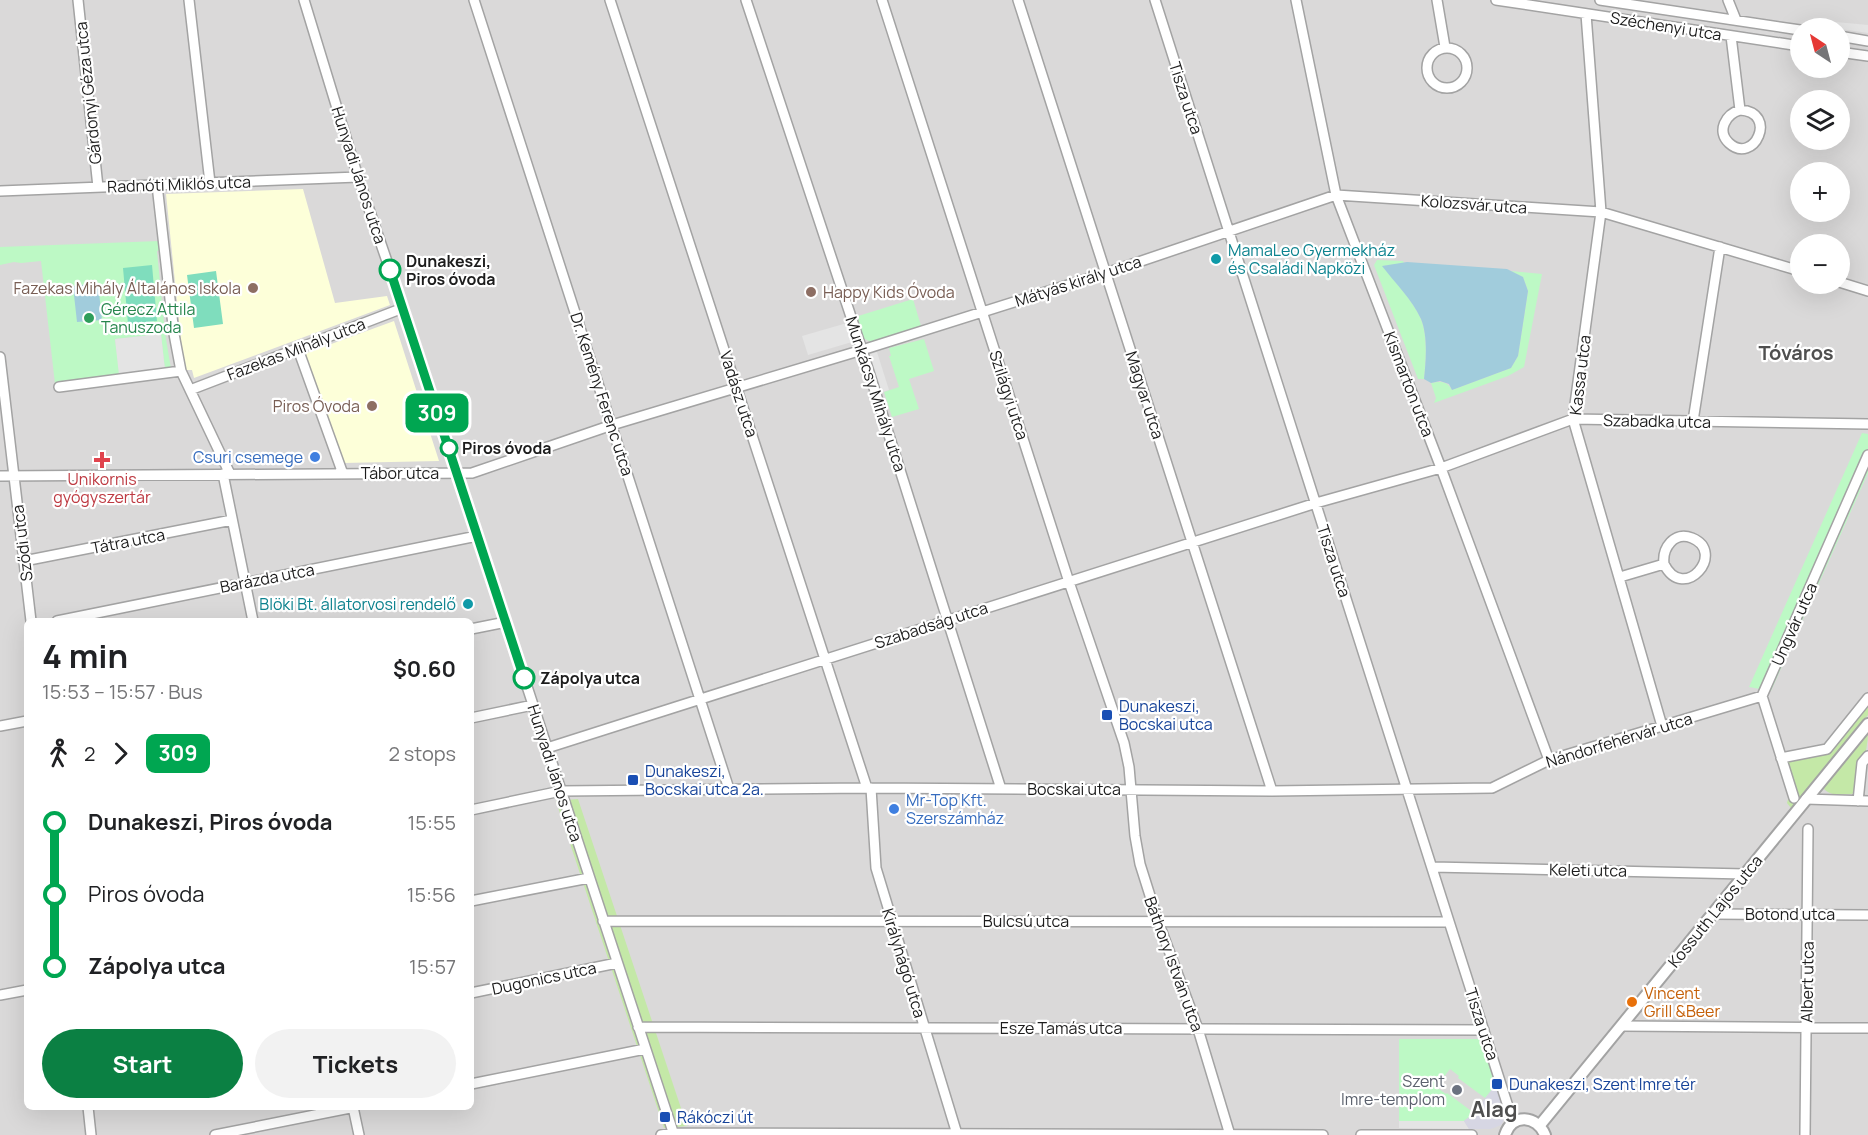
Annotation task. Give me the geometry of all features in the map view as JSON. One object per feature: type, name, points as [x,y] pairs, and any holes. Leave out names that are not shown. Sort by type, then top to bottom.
[{"type":"street","name":"Gárdonyi Géza utca","points":[[78,0],[98,187]]},
{"type":"street","points":[[189,0],[210,183]]},
{"type":"street","name":"Hunyadi János utca","points":[[304,0],[358,177],[673,1134]]},
{"type":"street","name":"Dr. Kemény Ferenc utca","points":[[474,0],[729,789]]},
{"type":"street","name":"Vadász utca","points":[[610,0],[869,788]]},
{"type":"street","name":"Munkácsy Mihály utca","points":[[746,0],[862,350],[1001,789]]},
{"type":"street","name":"Szilágyi utca","points":[[882,0],[1069,582],[1124,743],[1132,790]]},
{"type":"street","name":"Magyar utca","points":[[1018,0],[1272,791]]},
{"type":"street","name":"Tisza utca","points":[[1155,0],[1513,1122]]},
{"type":"street","name":"Kismarton utca","points":[[1296,0],[1336,195],[1441,468],[1549,760]]},
{"type":"street","points":[[1437,0],[1445,47]]},
{"type":"street","name":"Széchenyi utca","points":[[1496,0],[1790,45]]},
{"type":"street","name":"Széchenyi utca","points":[[1600,0],[1790,29]]},
{"type":"street","points":[[1728,0],[1736,21]]},
{"type":"street","name":"Kassa utca","points":[[1586,14],[1601,212],[1573,419],[1662,726]]},
{"type":"street","points":[[1731,36],[1740,110]]},
{"type":"street","points":[[1850,38],[1868,40]]},
{"type":"street","points":[[1445,47],[1458,51],[1467,62],[1462,82],[1449,88],[1437,86],[1426,70],[1433,52],[1445,47]]},
{"type":"street","points":[[1850,54],[1868,56]]},
{"type":"street","points":[[1740,110],[1756,117],[1761,128],[1757,140],[1747,147],[1734,146],[1723,133],[1723,126],[1729,115],[1740,110]]},
{"type":"street","name":"Radnóti Miklós utca","points":[[0,190],[358,177]]},
{"type":"street","points":[[157,184],[174,334],[182,371],[226,474],[232,520],[252,618]]},
{"type":"street","name":"Kolozsvár utca","points":[[1228,230],[1336,195],[1601,212],[1790,268]]},
{"type":"street","name":"Mátyás király utca","points":[[736,387],[1106,273],[1228,230]]},
{"type":"street","points":[[1693,421],[1720,247]]},
{"type":"street","points":[[1850,285],[1868,291]]},
{"type":"street","name":"Fazekas Mihály utca","points":[[190,390],[403,308]]},
{"type":"street","name":"Tábor utca","points":[[297,349],[343,474]]},
{"type":"street","name":"Sződi utca","points":[[0,357],[31,618]]},
{"type":"street","points":[[60,387],[182,371]]},
{"type":"street","points":[[457,473],[472,473],[612,425],[736,387]]},
{"type":"street","name":"Szabadka utca","points":[[1316,503],[1441,468],[1573,419],[1868,424]]},
{"type":"street","name":"Ungvár utca","points":[[1762,696],[1868,455]]},
{"type":"street","name":"Tábor utca","points":[[0,476],[457,473]]},
{"type":"street","name":"Szabadság utca","points":[[547,748],[1316,503]]},
{"type":"street","name":"Tátra utca","points":[[24,561],[232,520]]},
{"type":"street","name":"Barázda utca","points":[[72,618],[477,536]]},
{"type":"street","points":[[1681,537],[1695,540],[1704,550],[1702,570],[1691,578],[1684,579],[1672,575],[1664,564],[1663,557],[1669,544],[1681,537]]},
{"type":"street","points":[[1620,577],[1664,564]]},
{"type":"street","points":[[474,628],[506,622]]},
{"type":"street","points":[[1762,696],[1794,798]]},
{"type":"street","name":"Nándorfehérvár utca","points":[[1407,790],[1492,788],[1549,760],[1762,696]]},
{"type":"street","points":[[1781,758],[1827,749],[1868,698]]},
{"type":"street","points":[[474,717],[533,705]]},
{"type":"street","points":[[0,726],[24,722]]},
{"type":"street","name":"Kossuth Lajos utca","points":[[1542,1130],[1622,1026],[1868,724]]},
{"type":"street","points":[[1806,799],[1863,801],[1862,763],[1868,756]]},
{"type":"street","name":"Bocskai utca","points":[[474,809],[561,791],[869,788],[1407,790]]},
{"type":"street","name":"Királyhágó utca","points":[[869,788],[876,868],[957,1134]]},
{"type":"street","name":"Báthory István utca","points":[[1132,790],[1137,851],[1158,921],[1198,1029],[1230,1135]]},
{"type":"street","name":"Albert utca","points":[[1805,1135],[1808,828]]},
{"type":"street","name":"Keleti utca","points":[[1432,867],[1745,874]]},
{"type":"street","points":[[474,900],[589,878]]},
{"type":"street","name":"Botond utca","points":[[1712,914],[1868,915]]},
{"type":"street","name":"Bulcsú utca","points":[[603,921],[1449,922]]},
{"type":"street","name":"Dugonics utca","points":[[474,992],[617,963]]},
{"type":"street","points":[[0,995],[24,991]]},
{"type":"street","name":"Esze Tamás utca","points":[[638,1026],[1484,1030]]},
{"type":"street","points":[[1622,1026],[1868,1028]]},
{"type":"street","points":[[474,1083],[645,1049]]},
{"type":"street","points":[[88,1110],[91,1135]]},
{"type":"street","points":[[215,1135],[339,1110]]},
{"type":"street","points":[[355,1110],[359,1135]]},
{"type":"street","points":[[1505,1135],[1513,1122],[1524,1119],[1530,1119],[1542,1130]]},
{"type":"street","points":[[661,1135],[1323,1135]]},
{"type":"street","points":[[1361,1135],[1472,1135]]},
{"type":"shaded area","points":[[0,0],[1868,0],[1868,1135],[0,1135]]},
{"type":"shaded area","points":[[1850,23],[1868,25],[1868,33],[1850,30]]},
{"type":"shaded area","name":"Fazekas Mihály Általános Iskola","points":[[303,189],[335,303],[387,296],[390,305],[194,378],[192,370],[184,370],[166,194]]},
{"type":"shaded area","name":"Piros Óvoda","points":[[394,321],[439,461],[343,463],[304,354]]},
{"type":"shaded area","points":[[847,323],[852,342],[808,355],[802,336]]},
{"type":"shaded area","points":[[161,334],[165,370],[119,375],[115,339]]},
{"type":"shaded area","points":[[877,352],[889,390],[879,393],[867,355]]},
{"type":"shaded area","points":[[1496,1084],[1505,1111],[1505,1118],[1501,1125],[1491,1129],[1469,1129],[1464,1121],[1474,1113]]},
{"type":"shaded area","points":[[1399,1121],[1464,1121],[1469,1129],[1399,1128]]},
{"type":"green space","points":[[159,241],[160,250],[157,251],[171,369],[165,370],[161,334],[115,339],[120,376],[55,384],[41,261],[0,265],[0,247]]},
{"type":"green space","points":[[1377,260],[1403,261],[1404,263],[1383,266],[1412,303],[1423,324],[1426,347],[1424,379],[1418,379],[1374,265]]},
{"type":"green space","points":[[152,265],[157,321],[128,324],[123,268]]},
{"type":"green space","points":[[216,271],[223,324],[194,328],[187,275]]},
{"type":"green space","points":[[1511,271],[1542,274],[1524,367],[1508,376],[1434,403],[1436,398],[1431,383],[1443,382],[1452,390],[1511,368],[1518,356],[1528,291],[1523,277]]},
{"type":"green space","points":[[913,299],[921,326],[871,342],[863,338],[855,317]]},
{"type":"green space","points":[[924,339],[934,371],[909,379],[919,409],[892,417],[884,392],[899,387],[889,356],[891,356],[889,348]]},
{"type":"green space","points":[[1862,433],[1868,434],[1868,473],[1771,691],[1749,687]]},
{"type":"green space","points":[[1868,704],[1868,715],[1791,808],[1787,803],[1789,796],[1786,766],[1788,761],[1831,750]]},
{"type":"green space","points":[[1868,732],[1865,754],[1855,791],[1852,794],[1841,795],[1827,792],[1824,789],[1825,785]]},
{"type":"green space","points":[[578,799],[687,1126],[664,1128],[556,801]]},
{"type":"green space","points":[[1399,1039],[1481,1039],[1496,1085],[1485,1098],[1458,1078],[1459,1076],[1450,1069],[1436,1087],[1474,1113],[1464,1121],[1399,1121]]},
{"type":"water","points":[[1407,262],[1507,269],[1523,277],[1528,291],[1518,356],[1511,368],[1452,390],[1449,384],[1440,381],[1431,383],[1424,379],[1426,341],[1421,319],[1408,298],[1382,266]]},
{"type":"water","points":[[98,283],[102,320],[77,322],[73,286]]},
{"type":"bus line","name":"309","points":[[390,270],[524,678]]},
{"type":"place","name":"MamaLeo Gyermekház és Családi Napközi","points":[[1216,259]]},
{"type":"place","name":"Dunakeszi, Piros óvoda","points":[[390,270]]},
{"type":"place","name":"Fazekas Mihály Általános Iskola","points":[[253,288]]},
{"type":"place","name":"Happy Kids Óvoda","points":[[811,292]]},
{"type":"place","name":"Gérecz Attila Tanuszoda","points":[[89,318]]},
{"type":"place","name":"Piros Óvoda","points":[[372,406]]},
{"type":"place","name":"Piros óvoda","points":[[449,448]]},
{"type":"place","name":"Csuri csemege","points":[[315,457]]},
{"type":"place","name":"Unikornis gyógyszertár","points":[[102,460]]},
{"type":"place","name":"Blöki Bt. állatorvosi rendelő","points":[[468,604]]},
{"type":"place","name":"Zápolya utca","points":[[524,678]]},
{"type":"place","name":"Dunakeszi, Bocskai utca","points":[[1107,715]]},
{"type":"place","name":"Dunakeszi, Bocskai utca 2a.","points":[[633,780]]},
{"type":"place","name":"Mr-Top Kft. Szerszámház","points":[[894,809]]},
{"type":"place","name":"Vincent Grill &Beer","points":[[1632,1002]]},
{"type":"place","name":"Dunakeszi, Szent Imre tér","points":[[1497,1084]]},
{"type":"place","name":"Szent Imre-templom","points":[[1457,1090]]},
{"type":"place","name":"Rákóczi út","points":[[665,1117]]},
{"type":"district","name":"Tóváros","points":[[1796,353]]},
{"type":"district","name":"Alag","points":[[1494,1109]]}]
